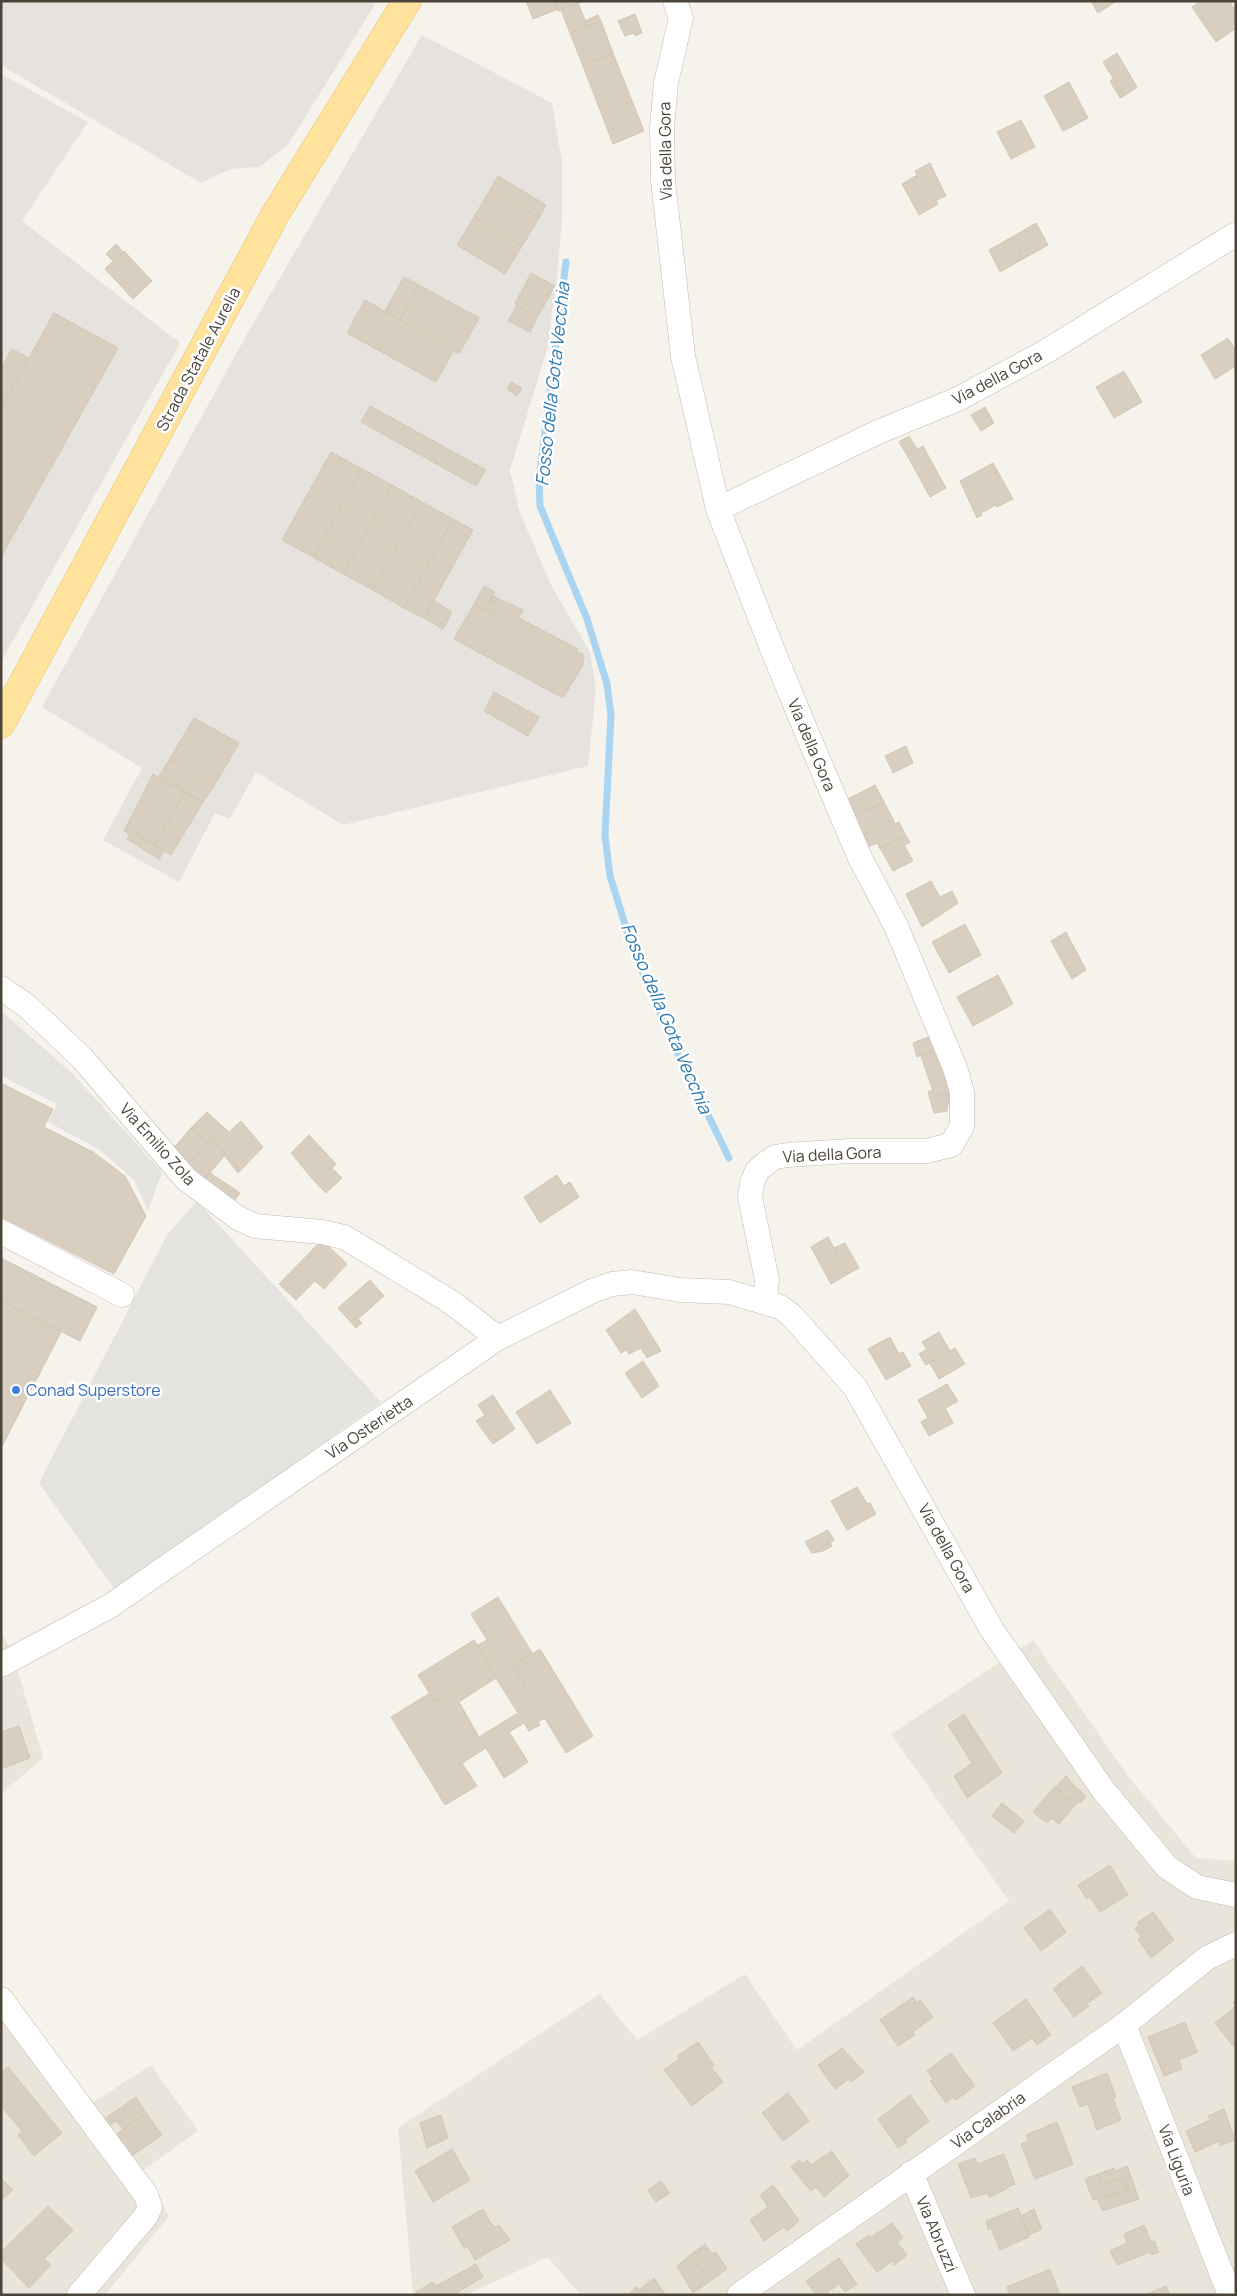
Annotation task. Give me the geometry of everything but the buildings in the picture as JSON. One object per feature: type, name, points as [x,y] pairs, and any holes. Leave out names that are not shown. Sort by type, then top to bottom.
[{"type":"main road","name":"Strada Statale Aurelia","points":[[1,724],[276,213],[406,1]]},
{"type":"street","name":"Via della Gora","points":[[674,1],[681,18],[666,83],[662,127],[663,181],[683,356],[718,509],[805,729],[860,858],[896,926],[930,1004],[962,1092],[962,1126],[951,1145],[926,1151],[849,1151],[788,1155],[775,1157],[757,1171],[752,1183],[750,1197],[767,1280],[765,1302],[780,1307],[792,1316],[856,1387],[992,1630],[1104,1791],[1167,1867],[1197,1887],[1236,1895]]},
{"type":"street","name":"Via della Gora","points":[[718,509],[878,432],[958,399],[1045,352],[1236,234]]},
{"type":"street","name":"Via Emilio Zola","points":[[1,988],[27,1006],[82,1058],[186,1179],[238,1218],[255,1226],[322,1232],[344,1237],[452,1302],[498,1338]]},
{"type":"street","points":[[1,1232],[122,1295]]},
{"type":"street","name":"Via Osterietta","points":[[1,1665],[110,1606],[498,1338],[592,1291],[612,1284],[632,1282],[680,1290],[730,1292],[765,1302]]},
{"type":"street","name":"Via Calabria","points":[[739,2295],[1124,2025],[1207,1958],[1236,1944]]},
{"type":"street","points":[[1,1999],[146,2195],[150,2207],[146,2216],[79,2295]]},
{"type":"street","name":"Via Liguria","points":[[1124,2025],[1230,2295]]},
{"type":"street","name":"Via Abruzzi","points":[[911,2173],[963,2295]]},
{"type":"shaded area","points":[[1,1],[377,1],[288,145],[259,167],[230,169],[201,183],[1,65]]},
{"type":"shaded area","points":[[422,35],[552,103],[562,162],[562,216],[557,277],[547,350],[510,470],[520,513],[551,585],[590,652],[596,689],[588,766],[343,825],[256,772],[230,819],[215,813],[179,882],[103,840],[142,768],[42,707],[251,327]]},
{"type":"shaded area","points":[[1,74],[88,122],[22,221],[180,343],[1,662]]},
{"type":"shaded area","points":[[1,1011],[72,1073],[162,1172],[148,1211],[134,1180],[100,1150],[48,1122],[57,1104],[1,1076]]},
{"type":"shaded area","points":[[197,1201],[381,1402],[115,1590],[39,1483],[167,1235]]},
{"type":"shaded area","points":[[1,1634],[12,1650],[43,1758],[1,1794]]},
{"type":"shaded area","points":[[1033,1640],[1128,1776],[1196,1858],[1236,1861],[1236,2295],[580,2295],[548,2257],[466,2295],[413,2295],[398,2128],[600,1994],[637,2040],[745,1974],[797,2050],[1009,1901],[891,1734]]},
{"type":"shaded area","points":[[1,1984],[89,2105],[151,2065],[198,2131],[142,2171],[169,2216],[105,2295],[1,2295]]},
{"type":"waterway","name":"Fosso della Gota Vecchia","points":[[566,262],[539,480],[540,506],[587,619],[607,684],[611,715],[605,835],[610,876],[632,947],[673,1043],[729,1158]]},
{"type":"place","name":"Conad Superstore","points":[[16,1390]]}]
